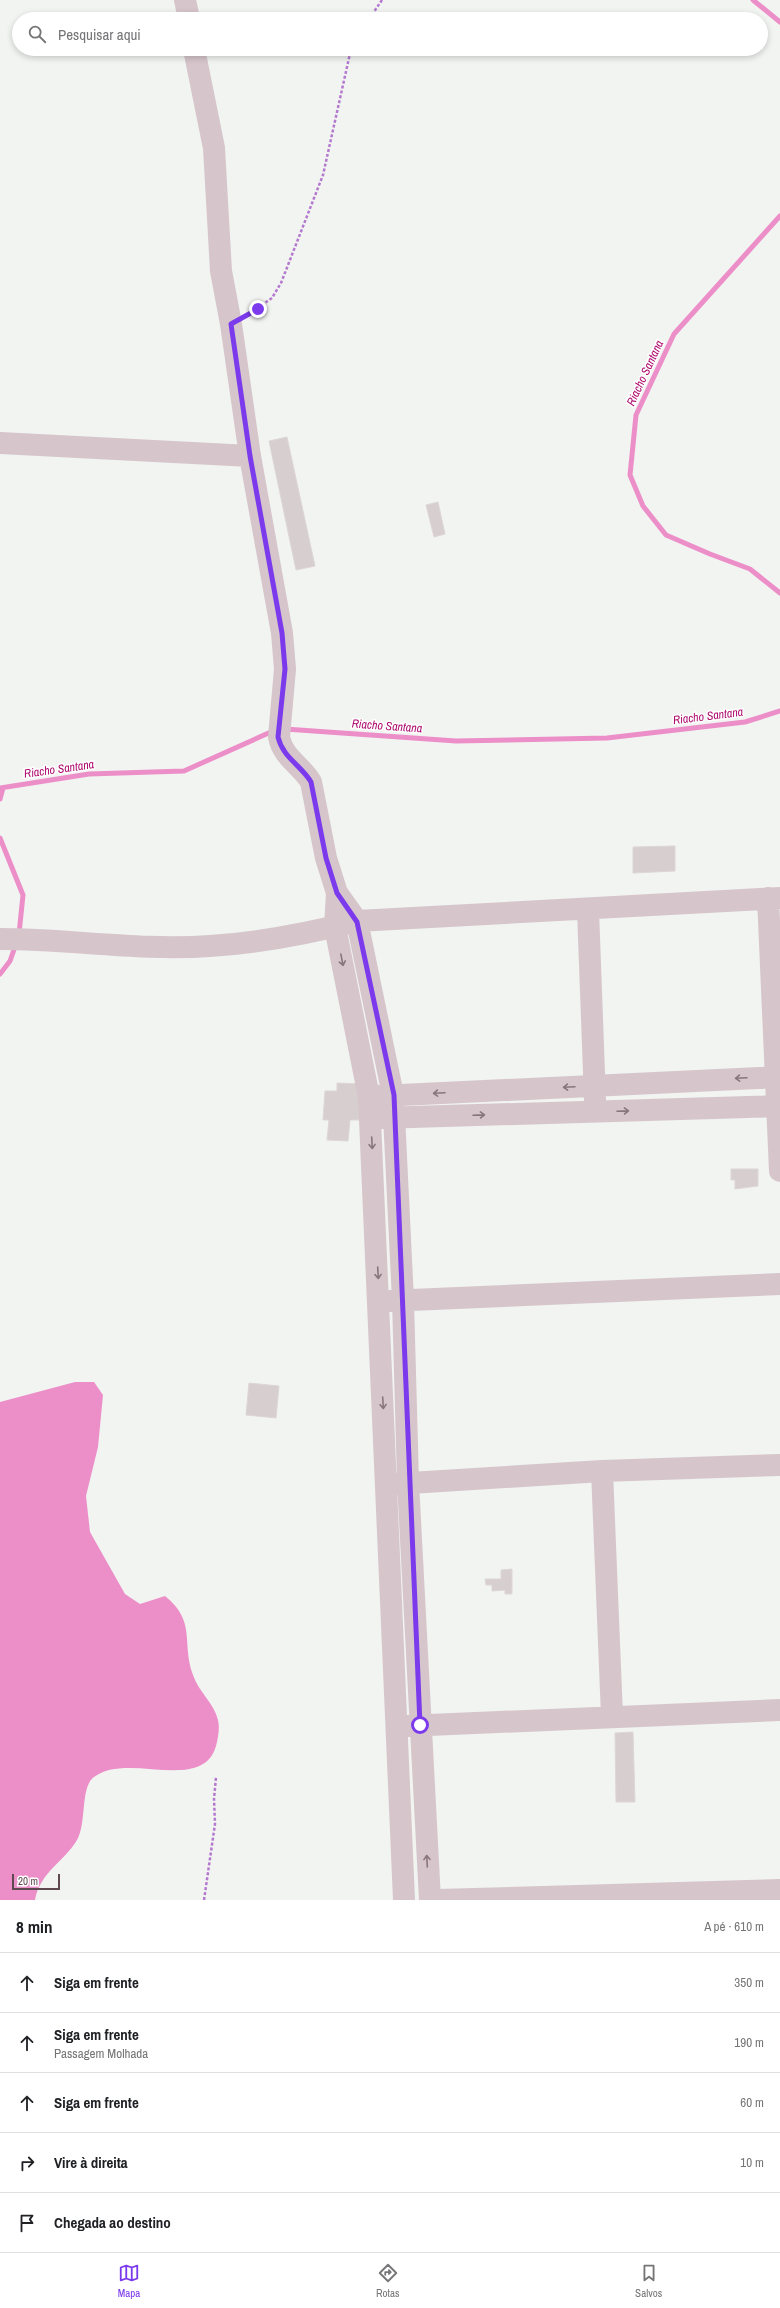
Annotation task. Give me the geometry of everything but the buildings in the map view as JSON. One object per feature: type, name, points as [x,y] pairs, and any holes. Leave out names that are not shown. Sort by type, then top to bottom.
[{"type":"street","points":[[185,0],[188,12]]},
{"type":"street","points":[[195,56],[214,148],[220,271],[231,324],[250,456],[282,633],[285,669],[278,737],[280,747],[311,782],[326,858],[337,893],[357,922],[394,1095],[403,1300],[408,1482],[430,1900]]},
{"type":"street","points":[[0,443],[250,456]]},
{"type":"street","points":[[337,893],[336,927],[369,1097],[398,1726],[404,1900]]},
{"type":"street","points":[[0,939],[55,939],[126,946],[209,946],[336,927],[357,922],[588,910],[774,898],[780,1171]]},
{"type":"street","points":[[588,910],[595,1111]]},
{"type":"street","points":[[369,1097],[779,1077]]},
{"type":"street","points":[[370,1119],[394,1117],[779,1106]]},
{"type":"street","points":[[379,1301],[780,1284]]},
{"type":"street","points":[[387,1485],[408,1482],[602,1471],[780,1465]]},
{"type":"street","points":[[602,1471],[612,1716]]},
{"type":"street","points":[[398,1726],[780,1710]]},
{"type":"street","points":[[438,1900],[780,1890]]},
{"type":"path","points":[[374,12],[382,0]]},
{"type":"path","points":[[231,324],[258,309],[272,298],[282,283],[323,176],[349,56]]},
{"type":"path","points":[[204,1900],[215,1824],[214,1799],[216,1777]]},
{"type":"shaded area","points":[[75,1382],[94,1382],[103,1395],[98,1447],[86,1496],[90,1532],[125,1594],[140,1604],[165,1596],[175,1606],[181,1615],[185,1624],[188,1652],[193,1675],[195,1681],[216,1714],[219,1723],[219,1730],[216,1746],[208,1760],[196,1767],[180,1770],[125,1768],[108,1770],[94,1777],[87,1789],[82,1824],[77,1840],[72,1848],[42,1882],[35,1900],[0,1900],[0,1402]]},
{"type":"waterway","points":[[753,0],[768,12]]},
{"type":"waterway","points":[[768,12],[780,22]]},
{"type":"waterway","name":"Riacho Santana","points":[[780,216],[674,334],[636,415],[630,475],[643,506],[666,535],[750,569],[780,593]]},
{"type":"waterway","name":"Riacho Santana","points":[[285,729],[456,741],[607,738],[745,722],[780,711]]},
{"type":"waterway","name":"Riacho Santana","points":[[0,788],[89,774],[184,771],[273,731]]},
{"type":"waterway","points":[[0,799],[3,788]]},
{"type":"waterway","points":[[0,838],[23,895],[19,934]]},
{"type":"waterway","points":[[0,974],[10,961],[16,944]]},
{"type":"route","points":[[258,309],[231,324],[250,456],[270,558],[282,633],[285,669],[284,692],[278,737],[280,747],[311,782],[326,858],[337,893],[357,922],[394,1095],[403,1300],[408,1482],[420,1725]]}]
